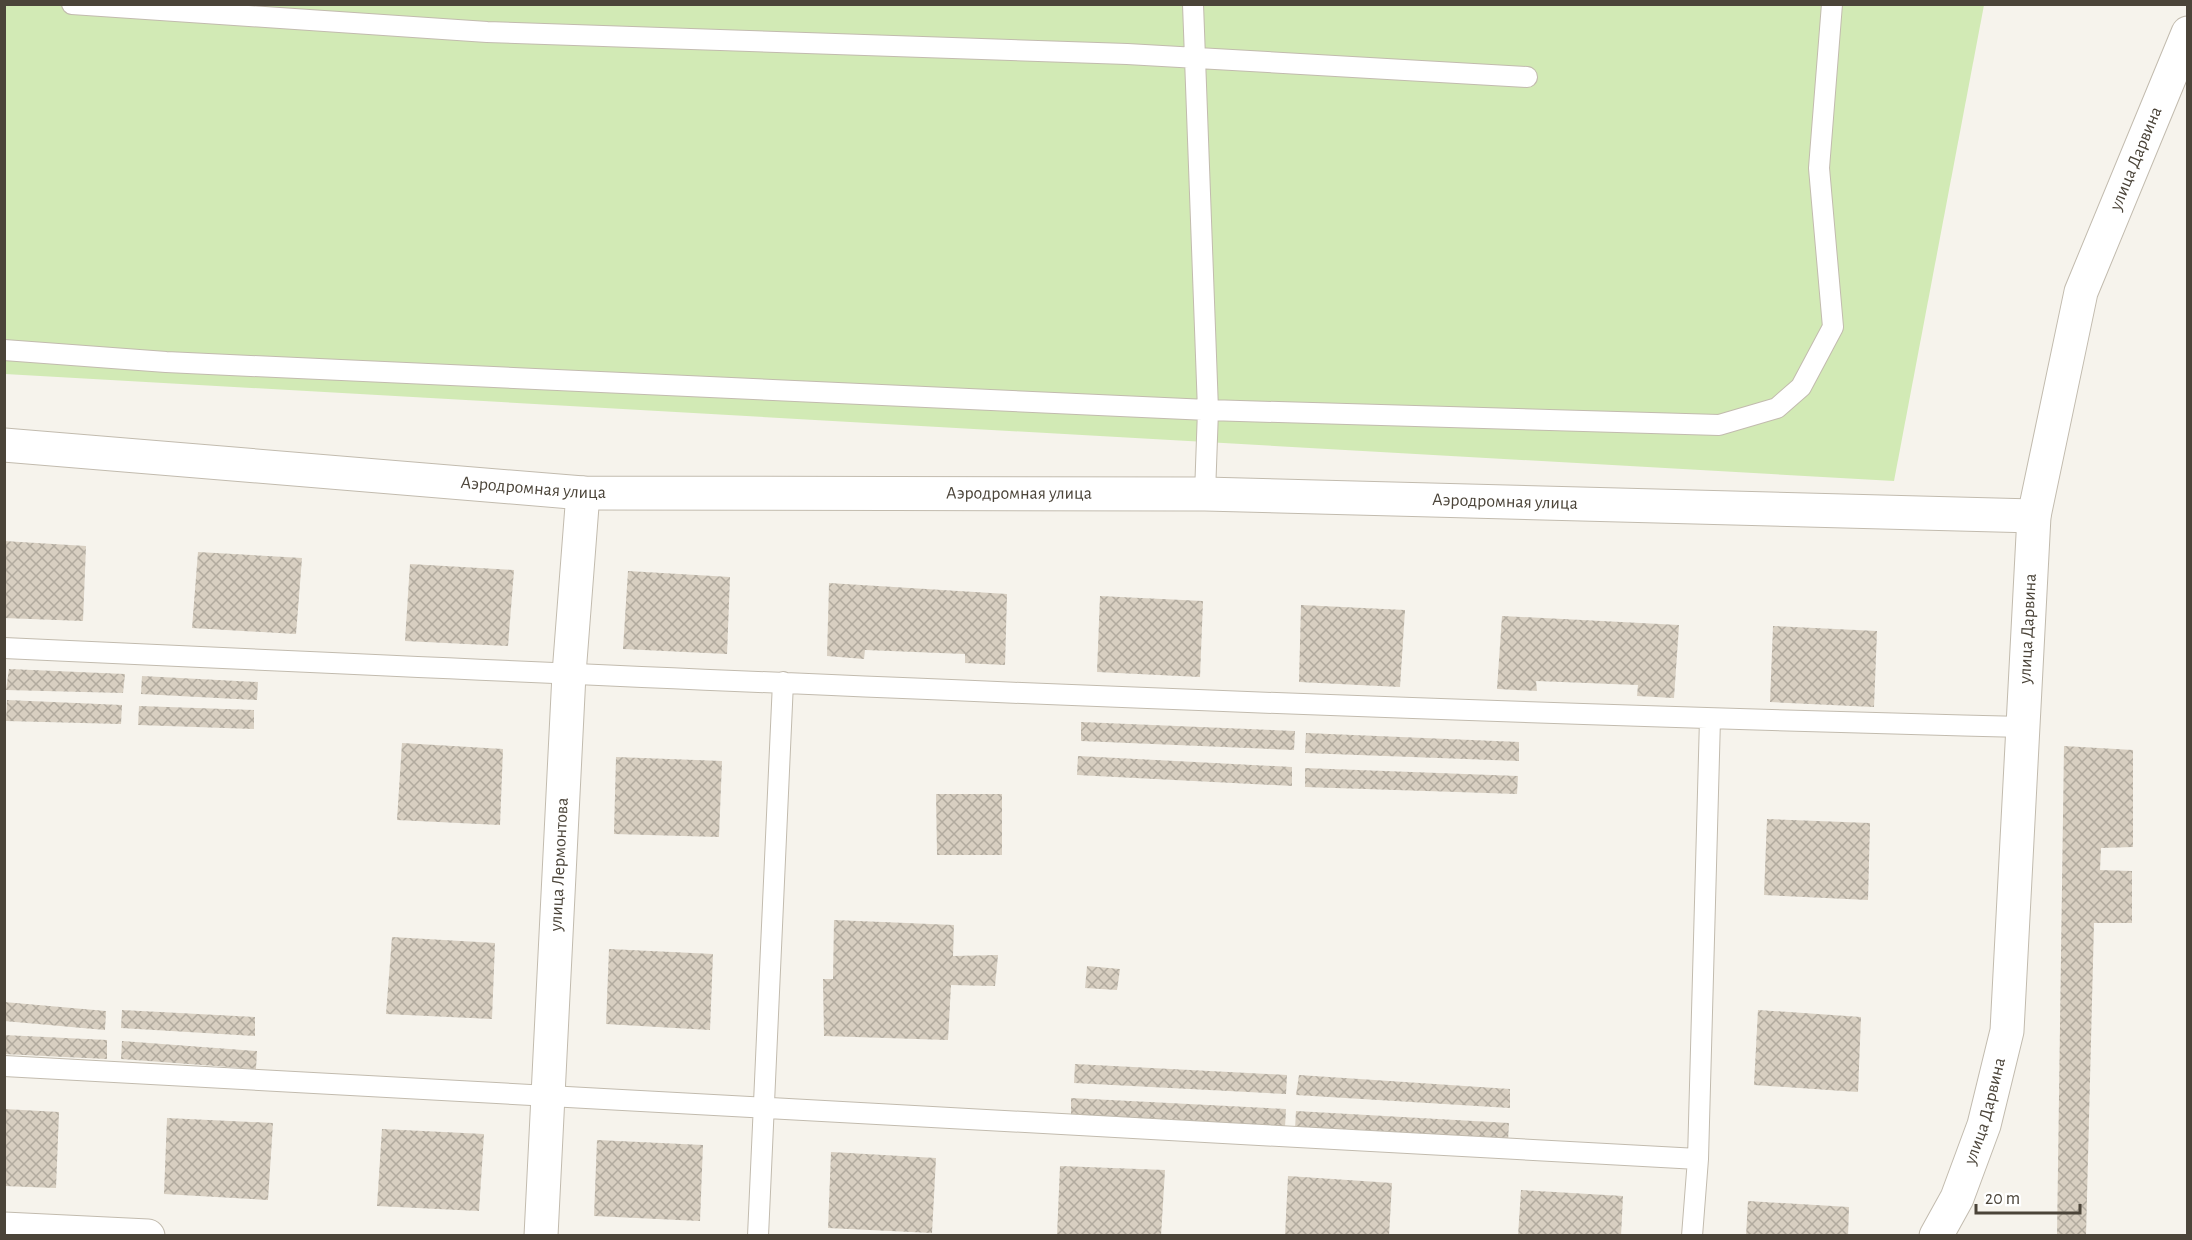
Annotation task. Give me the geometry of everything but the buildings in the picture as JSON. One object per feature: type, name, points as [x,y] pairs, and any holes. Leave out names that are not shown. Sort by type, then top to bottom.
[{"type":"street","name":"улица Дарвина","points":[[1936,1236],[1957,1198],[1984,1125],[2007,1031],[2034,516],[2081,292],[2187,33]]},
{"type":"street","name":"Аэродромная улица","points":[[4,445],[583,493],[1205,494],[2034,516]]},
{"type":"street","name":"улица Лермонтова","points":[[541,1236],[569,674],[583,493]]},
{"type":"street","points":[[4,1229],[148,1236]]},
{"type":"lane","points":[[72,4],[487,32],[1195,57],[1527,77]]},
{"type":"lane","points":[[1193,4],[1208,410],[1205,494]]},
{"type":"lane","points":[[4,350],[178,362],[1208,410],[1719,425],[1777,408],[1801,387],[1833,327],[1819,168],[1832,4]]},
{"type":"lane","points":[[4,648],[569,674],[1710,719],[2023,727]]},
{"type":"lane","points":[[758,1236],[783,682]]},
{"type":"lane","points":[[1692,1236],[1698,1159],[1710,719]]},
{"type":"lane","points":[[4,1066],[1698,1159]]},
{"type":"green space","points":[[4,5],[1984,5],[1894,481],[5,374]]}]
